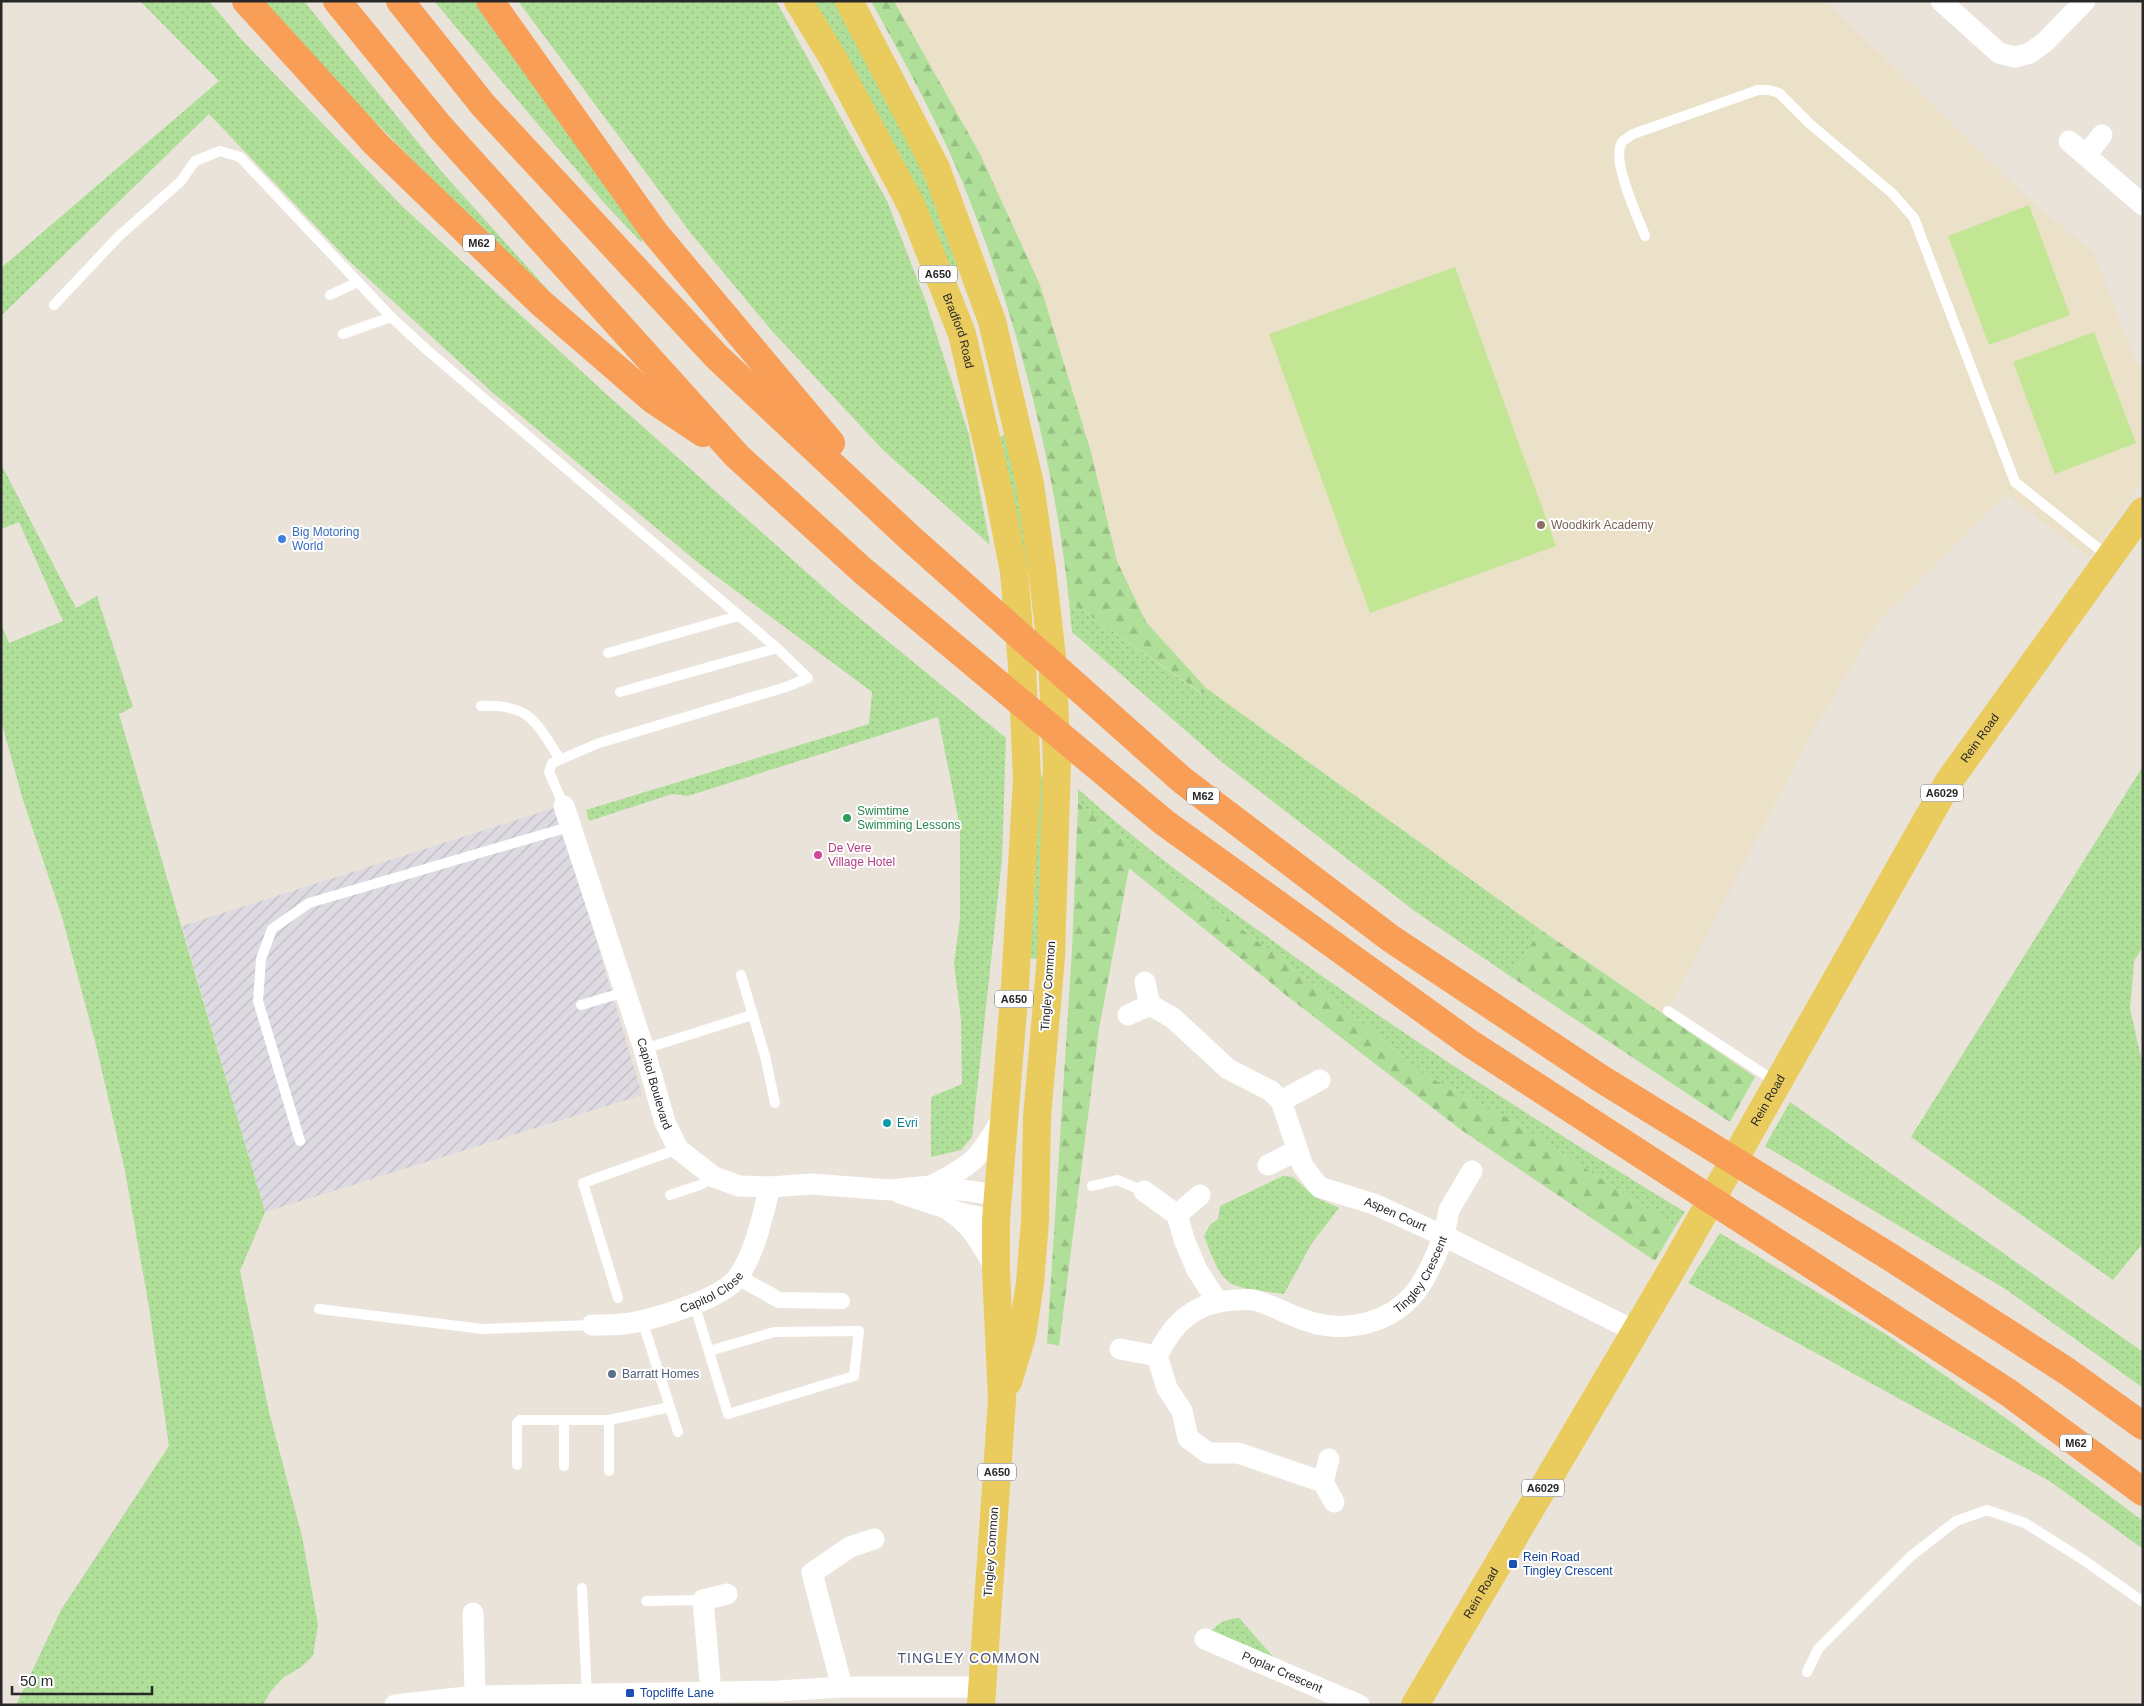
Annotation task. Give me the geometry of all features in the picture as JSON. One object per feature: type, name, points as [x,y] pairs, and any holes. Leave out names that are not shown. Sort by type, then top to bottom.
[{"type":"highway","name":"M62","points":[[246,1],[376,144],[541,303],[652,399],[737,456]]},
{"type":"highway","name":"M62","points":[[337,1],[441,128],[737,456],[862,570],[1165,823],[1471,1044],[1867,1299],[2009,1393],[2143,1492]]},
{"type":"highway","name":"M62","points":[[400,1],[483,105],[717,356],[909,537],[1182,780],[1390,938],[1600,1078],[1920,1276],[2068,1372],[2143,1426]]},
{"type":"highway","name":"M62","points":[[490,1],[655,233],[909,537]]},
{"type":"main road","name":"Bradford Road","points":[[798,1],[834,60],[912,208],[962,334],[998,489],[1014,572]]},
{"type":"main road","name":"Tingley Common","points":[[850,1],[936,168],[992,321],[1030,484],[1052,657],[1057,763],[1051,957],[1036,1117],[1034,1221],[1030,1283],[1022,1336],[1002,1400]]},
{"type":"main road","name":"Rein Road","points":[[1415,1705],[1671,1271],[1949,781],[2143,510]]},
{"type":"main road","name":"Tingley Common","points":[[982,1696],[1002,1400],[996,1270],[1002,1207],[1004,1115],[1015,986],[1027,778],[1022,666],[1014,572]]},
{"type":"main road","points":[[1034,1221],[1002,1207],[1036,1117]]},
{"type":"street","points":[[1941,1],[1999,53],[2015,57],[2030,53],[2045,42],[2085,1]]},
{"type":"street","points":[[2086,155],[2102,135]]},
{"type":"street","points":[[2069,140],[2143,205]]},
{"type":"street","name":"Capitol Boulevard","points":[[568,816],[644,1049],[665,1122],[678,1150],[714,1178],[739,1186],[770,1187],[811,1184],[890,1190],[932,1186],[964,1170],[977,1159],[1004,1115]]},
{"type":"street","points":[[1145,982],[1150,1005],[1172,1018],[1228,1069],[1272,1091],[1281,1102],[1320,1080]]},
{"type":"street","points":[[1128,1015],[1150,1005]]},
{"type":"street","name":"Aspen Court","points":[[1281,1102],[1296,1151],[1303,1166],[1319,1187],[1374,1204],[1444,1236],[1449,1210],[1472,1171]]},
{"type":"street","points":[[1268,1165],[1296,1151]]},
{"type":"street","name":"Capitol Boulevard","points":[[932,1186],[1002,1207]]},
{"type":"street","name":"Capitol Close","points":[[592,1326],[642,1320],[721,1293],[738,1278],[754,1244],[770,1187]]},
{"type":"street","name":"Capitol Boulevard","points":[[890,1190],[942,1207],[964,1220],[974,1232],[996,1270]]},
{"type":"street","points":[[1144,1191],[1177,1214],[1184,1242],[1197,1270],[1217,1301]]},
{"type":"street","points":[[1177,1214],[1200,1196]]},
{"type":"street","name":"Capitol Boulevard","points":[[942,1207],[1002,1207]]},
{"type":"street","name":"Tingley Crescent","points":[[1157,1356],[1167,1336],[1187,1315],[1217,1301],[1252,1300],[1314,1323],[1364,1324],[1389,1316],[1412,1296],[1429,1271],[1444,1236],[1635,1331]]},
{"type":"street","points":[[738,1278],[779,1300],[842,1301]]},
{"type":"street","points":[[1120,1349],[1157,1356],[1167,1388],[1182,1411],[1188,1438],[1208,1453],[1238,1453],[1323,1482],[1334,1502]]},
{"type":"street","points":[[1323,1482],[1329,1459]]},
{"type":"street","points":[[842,1687],[812,1573],[850,1547],[874,1539]]},
{"type":"street","points":[[711,1692],[703,1600],[727,1594]]},
{"type":"street","points":[[463,1700],[472,1613]]},
{"type":"street","name":"Poplar Crescent","points":[[1206,1639],[1359,1705]]},
{"type":"street","points":[[395,1705],[463,1700],[593,1700],[711,1692],[761,1698],[842,1687],[865,1696],[982,1696]]},
{"type":"lane","points":[[1645,236],[1620,169],[1618,155],[1622,142],[1633,134],[1758,90],[1769,90],[1778,93],[1810,124],[1892,193],[1914,218],[2015,482],[2109,557]]},
{"type":"lane","points":[[54,305],[118,237],[181,181],[195,161],[210,153],[220,151],[240,157],[391,317],[777,648],[808,678],[786,687],[599,743],[560,759],[552,763],[549,772],[568,816],[309,903],[272,929],[261,959],[258,1001],[300,1141]]},
{"type":"lane","points":[[330,295],[358,282]]},
{"type":"lane","points":[[343,334],[391,317]]},
{"type":"lane","points":[[608,653],[738,616]]},
{"type":"lane","points":[[620,692],[777,648]]},
{"type":"lane","points":[[481,706],[502,705],[525,713],[536,722],[560,759]]},
{"type":"lane","points":[[741,976],[766,1056],[776,1103]]},
{"type":"lane","points":[[581,1005],[625,992]]},
{"type":"lane","points":[[1668,1012],[1774,1088]]},
{"type":"lane","points":[[644,1049],[752,1015]]},
{"type":"lane","points":[[618,1298],[583,1183],[678,1150]]},
{"type":"lane","points":[[670,1195],[714,1178]]},
{"type":"lane","points":[[1092,1186],[1117,1180],[1144,1191]]},
{"type":"lane","points":[[694,1303],[728,1414],[854,1376],[859,1331],[774,1332],[709,1351]]},
{"type":"lane","points":[[319,1309],[483,1329],[592,1326]]},
{"type":"lane","points":[[642,1320],[678,1432]]},
{"type":"lane","points":[[517,1466],[518,1421],[609,1420],[670,1407]]},
{"type":"lane","points":[[564,1420],[564,1466]]},
{"type":"lane","points":[[609,1420],[609,1471]]},
{"type":"lane","points":[[1807,1672],[1818,1649],[1911,1556],[1956,1521],[1987,1510],[2025,1523],[2085,1561],[2143,1602]]},
{"type":"lane","points":[[582,1588],[593,1700]]},
{"type":"lane","points":[[646,1600],[703,1600]]},
{"type":"shaded area","name":"Woodkirk Academy","points":[[894,1],[1826,1],[2037,207],[2094,252],[2135,362],[2143,368],[2143,481],[2089,557],[2006,494],[1879,620],[1805,745],[1666,1015],[1541,930],[1206,688],[1146,622],[1117,561],[1091,452],[1040,285],[980,154]]},
{"type":"shaded area","points":[[557,807],[642,1095],[265,1212],[182,926]]},
{"type":"green space","points":[[140,1],[209,1],[241,39],[402,206],[604,392],[840,602],[1006,738],[1002,859],[972,1137],[961,1150],[931,1157],[931,1097],[962,1084],[961,1020],[954,963],[960,919],[960,827],[938,717],[688,796],[672,794],[589,821],[586,810],[869,724],[872,692],[701,565],[492,392],[348,260],[209,114],[1,316],[1,268],[219,81]]},
{"type":"green space","points":[[257,1],[304,1],[441,171],[548,290],[543,293]]},
{"type":"green space","points":[[434,1],[475,1],[646,234],[641,242],[605,204]]},
{"type":"green space","points":[[518,1],[776,1],[887,201],[926,302],[969,435],[990,545],[883,450],[772,331],[693,236]]},
{"type":"green space","points":[[811,1],[838,1],[928,177],[960,265],[952,272]]},
{"type":"green space","points":[[871,1],[894,1],[980,154],[1040,285],[1091,452],[1117,561],[1146,622],[1206,688],[1203,694],[1069,601],[1063,550],[1044,445],[1002,290],[956,166],[922,94]]},
{"type":"green space","points":[[2029,205],[2070,315],[1989,345],[1948,236]]},
{"type":"green space","points":[[1455,267],[1556,546],[1370,613],[1269,334]]},
{"type":"green space","points":[[2094,332],[2136,443],[2055,474],[2013,362]]},
{"type":"green space","points":[[1007,435],[1036,580],[1022,563],[1000,437]]},
{"type":"green space","points":[[1,464],[76,608],[97,596],[133,707],[119,714],[265,1212],[240,1271],[269,1412],[302,1536],[318,1625],[313,1656],[301,1667],[283,1678],[271,1691],[263,1705],[16,1705],[61,1610],[169,1446],[149,1307],[125,1171],[96,1045],[62,917],[22,797],[1,720],[1,624],[9,643],[63,621],[19,522],[1,529]]},
{"type":"green space","points":[[1069,601],[1202,694],[1206,688],[1541,930],[1510,976],[1416,912],[1223,763],[1072,632]]},
{"type":"green space","points":[[2143,766],[2143,947],[2134,961],[2130,1009],[2143,1066],[2143,1243],[2113,1280],[1911,1137]]},
{"type":"green space","points":[[1036,770],[1046,780],[1039,959],[1026,958]]},
{"type":"green space","points":[[1078,789],[1147,847],[1195,884],[1371,1010],[1526,1113],[1685,1212],[1675,1227],[1510,1119],[1425,1075],[1339,1004],[1078,803]]},
{"type":"green space","points":[[1078,803],[1339,1004],[1425,1075],[1510,1119],[1675,1227],[1655,1261],[1460,1129],[1287,996],[1129,868],[1099,1029],[1059,1346],[1047,1343],[1072,950]]},
{"type":"green space","points":[[1541,930],[1755,1077],[1730,1122],[1510,976]]},
{"type":"green space","points":[[1790,1102],[2143,1352],[2143,1388],[2007,1290],[1765,1146]]},
{"type":"green space","points":[[1283,1176],[1293,1177],[1315,1197],[1339,1208],[1312,1243],[1284,1294],[1239,1287],[1230,1283],[1218,1268],[1204,1236],[1210,1225],[1218,1219],[1220,1206]]},
{"type":"green space","points":[[1720,1233],[1887,1335],[2007,1419],[2143,1521],[2143,1549],[2051,1482],[1688,1283]]},
{"type":"green space","points":[[1239,1618],[1291,1677],[1205,1639],[1220,1624]]},
{"type":"place","name":"Woodkirk Academy","points":[[1541,525]]},
{"type":"place","name":"Big Motoring World","points":[[282,539]]},
{"type":"place","name":"Swimtime Swimming Lessons","points":[[847,818]]},
{"type":"place","name":"De Vere Village Hotel","points":[[818,855]]},
{"type":"place","name":"Evri","points":[[887,1123]]},
{"type":"place","name":"Barratt Homes","points":[[612,1374]]},
{"type":"place","name":"Rein Road Tingley Crescent","points":[[1513,1564]]},
{"type":"place","name":"Topcliffe Lane","points":[[630,1693]]},
{"type":"district","name":"TINGLEY COMMON","points":[[969,1658]]}]
